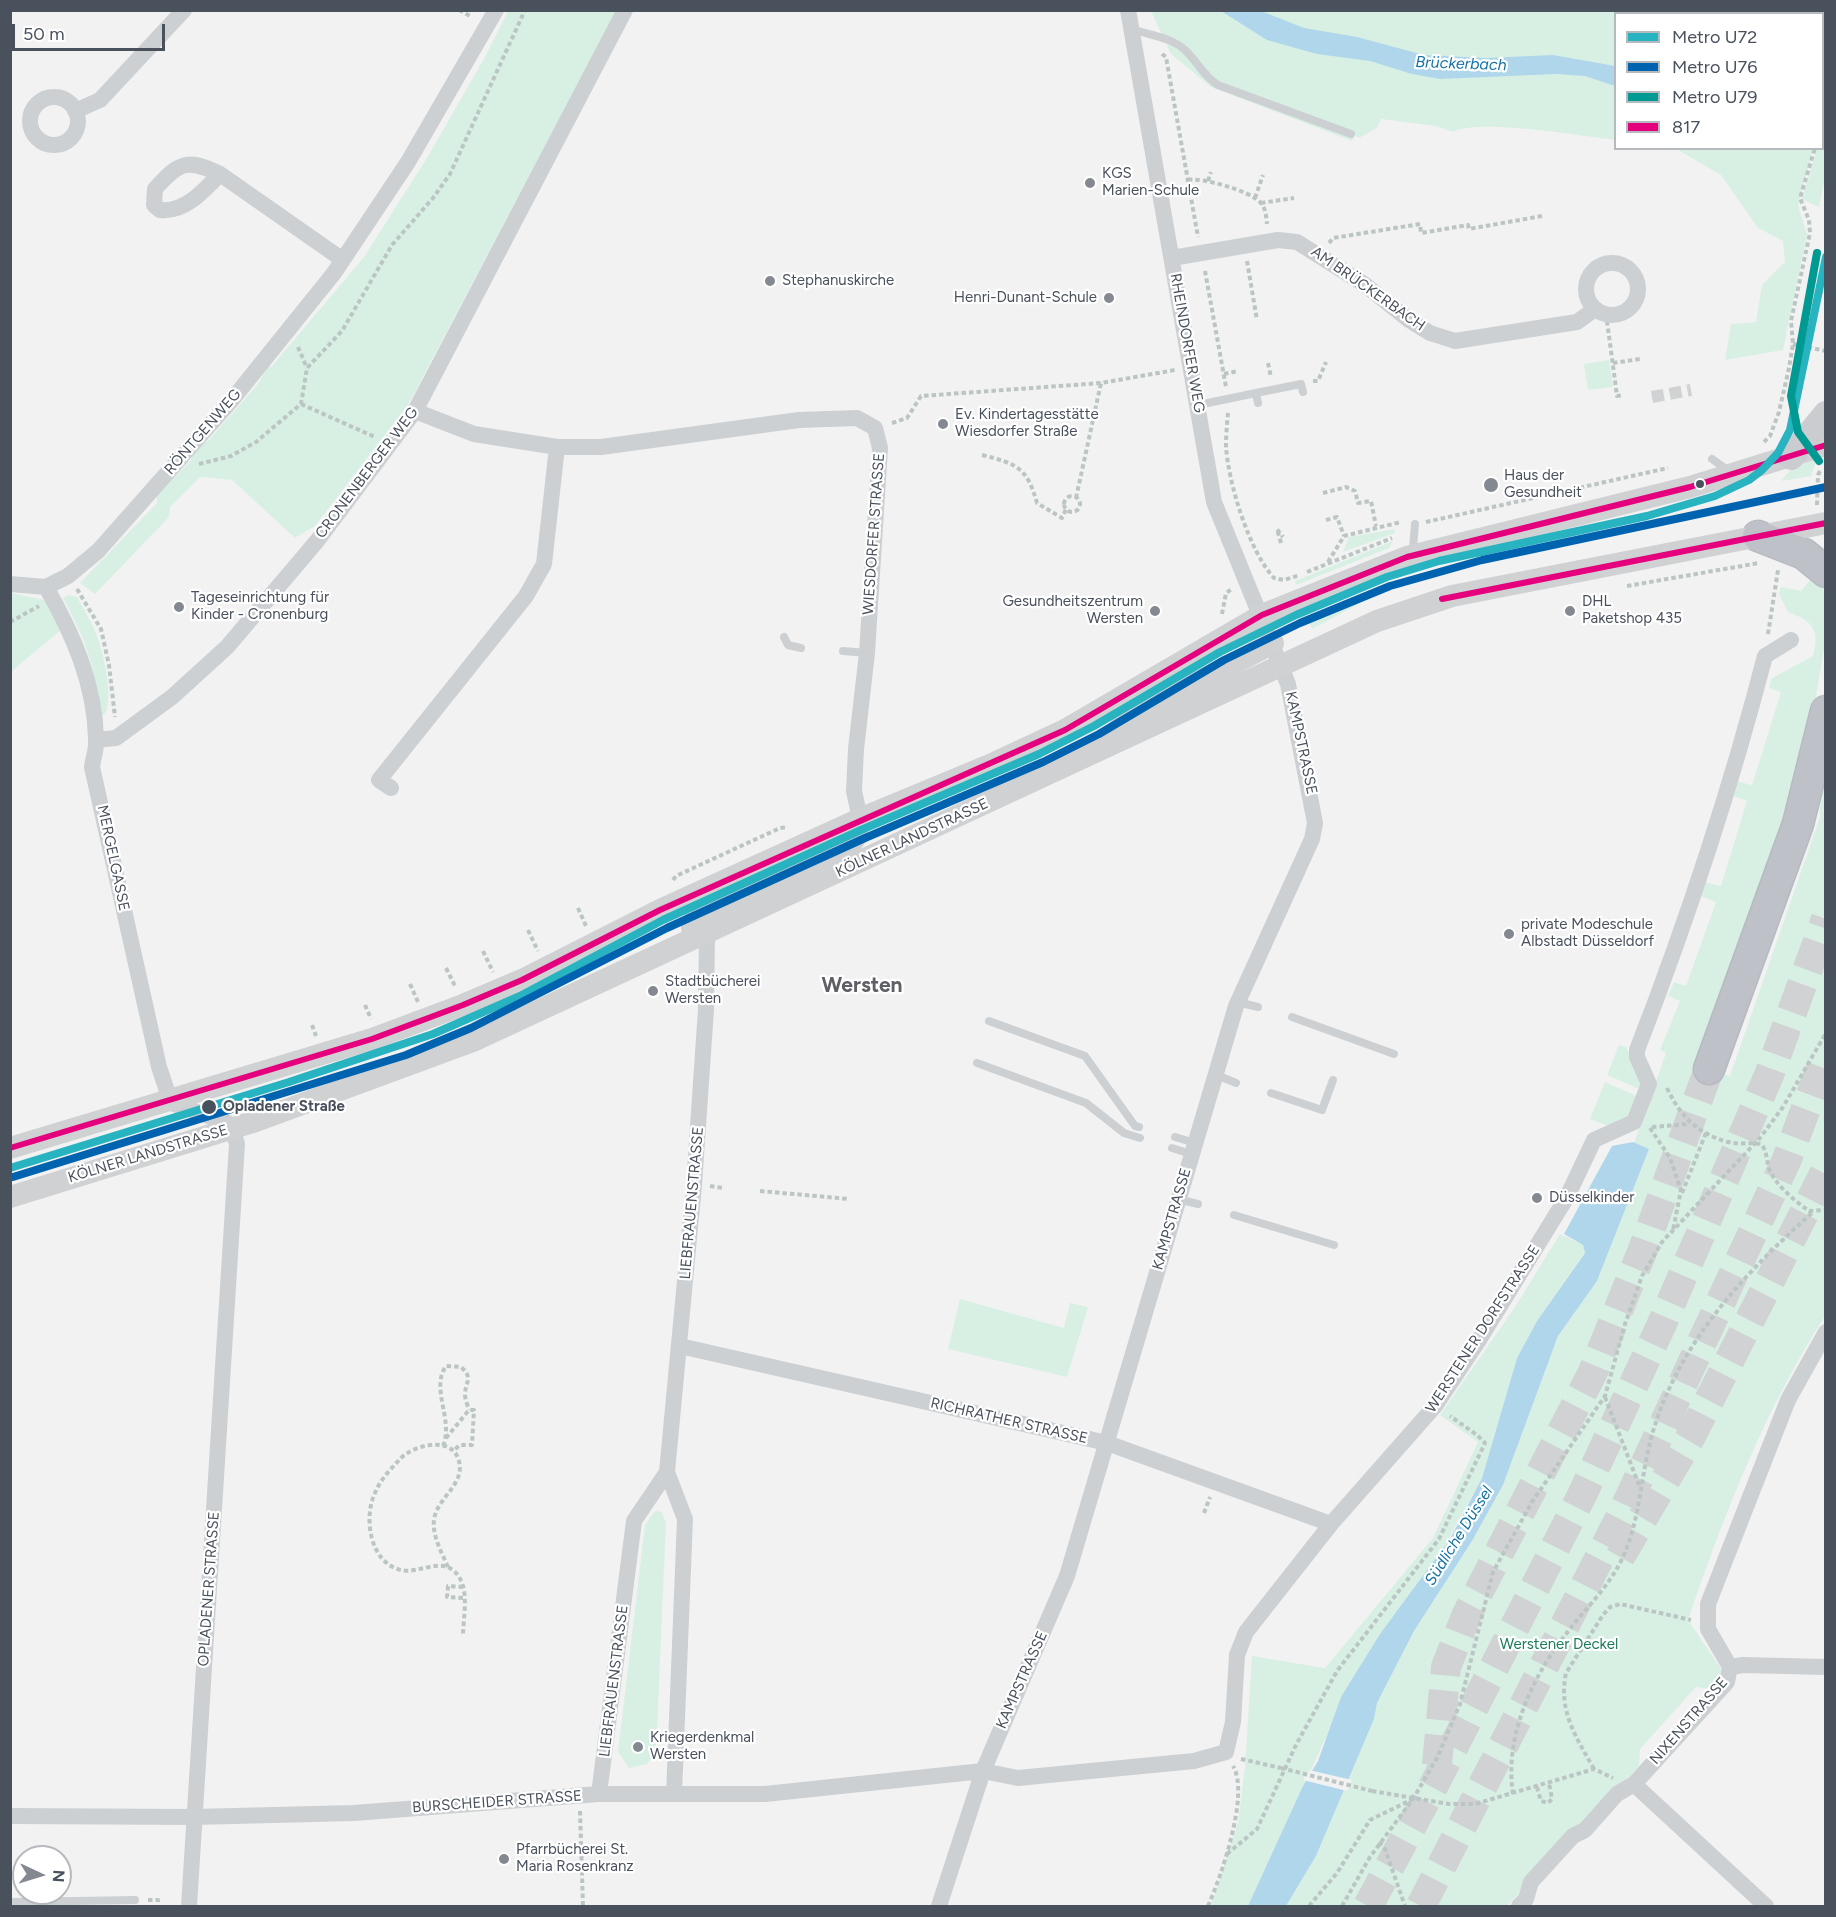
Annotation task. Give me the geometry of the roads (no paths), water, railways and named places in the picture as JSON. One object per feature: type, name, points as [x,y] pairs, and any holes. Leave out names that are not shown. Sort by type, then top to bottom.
[{"type":"highway","points":[[1761,549],[1804,554],[1826,572]]},
{"type":"highway","points":[[1709,1069],[1798,824],[1826,711]]},
{"type":"main road","points":[[1791,457],[1826,414]]},
{"type":"main road","points":[[10,1148],[372,1039],[463,1005],[522,980],[660,910],[860,819],[990,765],[1065,730],[1262,615],[1407,557],[1742,472],[1826,445]]},
{"type":"main road","name":"KÖLNER LANDSTRASSE","points":[[10,1197],[232,1128],[473,1041],[1377,621],[1452,596],[1761,549],[1826,523]]},
{"type":"main road","points":[[1106,746],[1113,733],[1127,719],[1272,643]]},
{"type":"main road","points":[[707,934],[698,934],[692,928],[695,918],[836,854],[854,840],[860,819]]},
{"type":"street","points":[[75,111],[100,100],[184,10]]},
{"type":"street","name":"RÖNTGENWEG","points":[[46,587],[68,576],[98,551],[231,401],[343,260],[408,162],[496,10]]},
{"type":"street","name":"CRONENBERGER WEG","points":[[96,740],[116,738],[172,697],[228,647],[392,445],[416,411],[625,10]]},
{"type":"street","name":"RHEINDORFER WEG","points":[[1128,10],[1214,502],[1281,664]]},
{"type":"street","points":[[1742,10],[1758,12]]},
{"type":"street","points":[[220,174],[343,260]]},
{"type":"street","name":"AM BRÜCKERBACH","points":[[1172,258],[1245,245],[1297,242],[1364,284],[1409,320],[1430,333],[1455,341],[1577,322],[1600,312]]},
{"type":"street","points":[[392,788],[380,780],[526,596],[544,564],[556,447],[474,434],[416,411]]},
{"type":"street","name":"WIESDORFER STRASSE","points":[[556,447],[602,447],[799,420],[857,418],[875,428],[880,448],[867,653],[854,791],[860,819]]},
{"type":"street","points":[[10,584],[46,587]]},
{"type":"street","name":"MERGELGASSE","points":[[46,587],[79,651],[96,740],[92,767],[156,1056],[169,1100]]},
{"type":"street","name":"WERSTENER DORFSTRASSE","points":[[983,1771],[1018,1778],[1194,1761],[1226,1752],[1233,1722],[1240,1642],[1331,1524],[1435,1406],[1479,1340],[1567,1197],[1594,1140],[1642,1124],[1649,1084],[1637,1058],[1637,1050],[1680,937],[1740,753],[1765,656],[1791,640]]},
{"type":"street","name":"KAMPSTRASSE","points":[[983,1771],[1067,1576],[1213,1074],[1237,1002],[1314,831],[1315,814],[1288,684],[1281,664]]},
{"type":"street","name":"LIEBFRAUENSTRASSE","points":[[599,1794],[634,1521],[667,1472],[680,1346],[706,1009],[707,934]]},
{"type":"street","points":[[169,1100],[176,1107],[226,1122],[232,1128]]},
{"type":"street","name":"OPLADENER STRASSE","points":[[189,1906],[236,1166],[237,1144],[232,1128]]},
{"type":"street","name":"NIXENSTRASSE","points":[[1519,1906],[1526,1899],[1531,1882],[1573,1836],[1585,1830],[1617,1794],[1634,1784],[1727,1682],[1730,1667],[1708,1629],[1706,1622],[1708,1604],[1788,1400],[1826,1332]]},
{"type":"street","name":"RICHRATHER STRASSE","points":[[680,1346],[1107,1443],[1331,1524]]},
{"type":"street","name":"LIEBFRAUENSTRASSE","points":[[667,1472],[686,1518],[674,1794]]},
{"type":"street","points":[[1730,1667],[1743,1665],[1826,1667]]},
{"type":"street","points":[[939,1906],[983,1771]]},
{"type":"street","name":"BURSCHEIDER STRASSE","points":[[10,1816],[194,1817],[354,1813],[599,1794],[765,1794],[983,1771]]},
{"type":"street","points":[[1634,1784],[1766,1906]]},
{"type":"lane","points":[[1132,29],[1170,41],[1185,50],[1207,79],[1218,86],[1351,134]]},
{"type":"lane","points":[[1198,405],[1256,393],[1302,388]]},
{"type":"lane","points":[[1256,393],[1258,403]]},
{"type":"lane","points":[[1713,459],[1729,471],[1742,472]]},
{"type":"lane","points":[[1407,557],[1413,548],[1414,524]]},
{"type":"lane","points":[[784,637],[788,645],[801,648]]},
{"type":"lane","points":[[843,651],[867,653]]},
{"type":"lane","points":[[1237,1002],[1258,1007]]},
{"type":"lane","points":[[1292,1017],[1394,1054]]},
{"type":"lane","points":[[989,1021],[1085,1056],[1135,1126],[1139,1127]]},
{"type":"lane","points":[[977,1063],[1086,1103],[1124,1133],[1140,1138]]},
{"type":"lane","points":[[1213,1074],[1236,1083]]},
{"type":"lane","points":[[1271,1093],[1322,1110],[1333,1080]]},
{"type":"lane","points":[[1175,1137],[1193,1148]]},
{"type":"lane","points":[[1172,1148],[1193,1148]]},
{"type":"lane","points":[[1178,1199],[1198,1204]]},
{"type":"lane","points":[[1233,1215],[1334,1245]]},
{"type":"lane","points":[[10,1902],[135,1900]]},
{"type":"water","name":"Brückerbach","points":[[1221,11],[1261,11],[1304,28],[1357,37],[1424,55],[1486,58],[1553,55],[1614,66],[1614,86],[1585,76],[1556,74],[1440,79],[1412,74],[1370,61],[1317,54],[1267,40]]},
{"type":"water","name":"Südliche Düssel","points":[[1633,1142],[1649,1149],[1597,1281],[1558,1336],[1503,1485],[1472,1541],[1414,1631],[1377,1703],[1374,1719],[1316,1856],[1286,1906],[1248,1906],[1303,1786],[1318,1761],[1341,1697],[1380,1634],[1450,1539],[1482,1478],[1517,1358],[1537,1321],[1585,1253],[1583,1245],[1564,1234],[1612,1146]]},
{"type":"tunnel","points":[[1652,397],[1691,390]]},
{"type":"tunnel","points":[[1368,1906],[1435,1783],[1582,1495],[1661,1326],[1769,1075],[1826,919]]},
{"type":"tunnel","points":[[1421,1906],[1623,1512],[1787,1159],[1826,1055]]},
{"type":"tunnel","points":[[1437,1765],[1446,1667],[1466,1616],[1592,1374],[1642,1252],[1709,1069]]},
{"type":"tunnel","points":[[1620,1557],[1690,1438],[1826,1170]]},
{"type":"metro line","name":"U79","points":[[1817,253],[1791,396],[1798,432],[1819,461]]},
{"type":"metro line","name":"U72","points":[[10,1168],[289,1082],[433,1034],[520,996],[663,920],[861,830],[1039,754],[1094,726],[1220,652],[1296,615],[1387,577],[1439,561],[1647,516],[1715,496],[1749,480],[1778,453],[1790,430],[1826,257]]},
{"type":"metro line","name":"U76","points":[[13,1177],[406,1055],[471,1028],[667,928],[865,838],[1043,762],[1099,734],[1224,660],[1300,623],[1390,586],[1482,560],[1826,487]]},
{"type":"place","name":"KGS Marien-Schule","points":[[1090,183]]},
{"type":"place","name":"Stephanuskirche","points":[[770,281]]},
{"type":"place","name":"Henri-Dunant-Schule","points":[[1109,298]]},
{"type":"place","name":"Ev. Kindertagesstätte Wiesdorfer Straße","points":[[943,424]]},
{"type":"place","name":"Haus der Gesundheit","points":[[1491,485]]},
{"type":"place","name":"Tageseinrichtung für Kinder - Cronenburg","points":[[179,607]]},
{"type":"place","name":"Gesundheitszentrum Wersten","points":[[1155,611]]},
{"type":"place","name":"DHL Paketshop 435","points":[[1570,611]]},
{"type":"place","name":"private Modeschule Albstadt Düsseldorf","points":[[1509,934]]},
{"type":"place","name":"Stadtbücherei Wersten","points":[[653,991]]},
{"type":"place","name":"Opladener Straße","points":[[209,1107]]},
{"type":"place","name":"Düsselkinder","points":[[1537,1198]]},
{"type":"place","name":"Kriegerdenkmal Wersten","points":[[638,1747]]},
{"type":"place","name":"Pfarrbücherei St. Maria Rosenkranz","points":[[504,1859]]},
{"type":"district","name":"Wersten","points":[[862,986]]},
{"type":"park label","name":"Werstener Deckel","points":[[1559,1645]]}]
